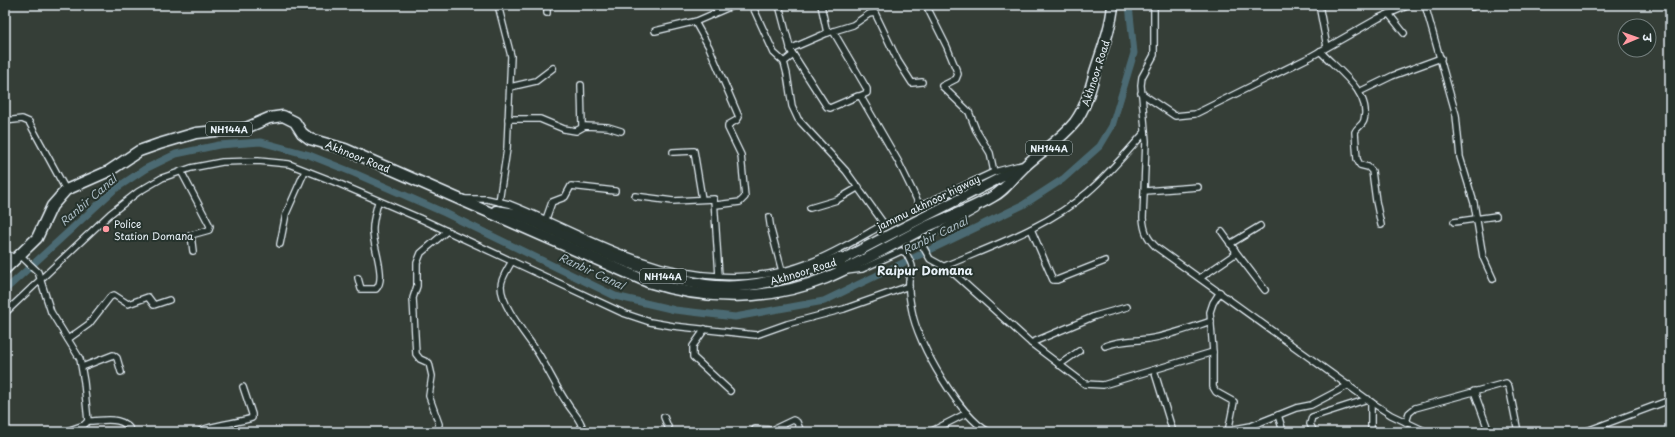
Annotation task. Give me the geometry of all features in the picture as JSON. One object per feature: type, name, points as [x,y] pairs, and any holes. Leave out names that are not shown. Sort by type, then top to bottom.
[{"type":"highway","points":[[1106,5],[1111,16]]},
{"type":"highway","name":"Akhnoor Road","points":[[5,269],[21,259],[37,238],[52,206],[66,190],[109,171],[140,151],[177,137],[205,131],[246,128],[269,118],[283,116],[295,122],[302,133],[310,139],[346,149],[636,278],[689,293],[733,296],[764,294],[808,284],[840,266],[897,242],[988,200],[1010,184],[1027,164],[1062,136],[1075,122],[1085,106],[1113,5]]},
{"type":"main road","name":"jammu akhnoor higway","points":[[840,266],[901,227],[970,195],[1027,164]]},
{"type":"street","points":[[498,5],[511,51],[506,160],[499,202]]},
{"type":"street","points":[[547,5],[547,13]]},
{"type":"street","points":[[655,31],[695,22],[734,5]]},
{"type":"street","points":[[460,199],[487,199],[499,202],[546,219],[639,260],[685,272],[719,276],[755,276],[807,264],[881,226],[881,218],[859,187],[838,160],[806,129],[796,114],[791,102],[784,62],[774,53],[752,5]]},
{"type":"street","points":[[779,5],[790,49],[828,108],[867,93],[867,89],[830,32],[821,5]]},
{"type":"street","points":[[926,5],[947,47],[958,74],[956,79],[942,86],[969,112],[976,130],[990,153],[994,172]]},
{"type":"street","points":[[1154,5],[1154,55],[1142,77],[1141,93],[1146,155],[1143,228],[1147,236],[1156,247],[1370,401],[1391,415],[1427,432]]},
{"type":"street","points":[[1319,5],[1327,47]]},
{"type":"street","points":[[1141,93],[1169,114],[1175,116],[1188,116],[1214,105],[1409,5]]},
{"type":"street","points":[[1425,5],[1441,58],[1457,120],[1460,158],[1478,219],[1483,257],[1493,279]]},
{"type":"street","points":[[790,49],[830,32],[853,25],[869,14],[875,13],[902,68],[913,84],[922,82]]},
{"type":"street","points":[[1389,14],[1404,33]]},
{"type":"street","points":[[695,22],[709,47],[739,117],[728,128],[743,161],[745,197],[740,202],[716,205]]},
{"type":"street","points":[[1320,51],[1359,92],[1364,104],[1365,118],[1355,132],[1357,159],[1360,165],[1368,167],[1372,171],[1381,225]]},
{"type":"street","points":[[784,62],[793,55]]},
{"type":"street","points":[[1359,92],[1392,76],[1441,58]]},
{"type":"street","points":[[510,87],[536,81],[553,68]]},
{"type":"street","points":[[581,85],[582,126]]},
{"type":"street","points":[[860,96],[898,161],[919,204],[925,204],[994,172],[1027,164]]},
{"type":"street","points":[[5,121],[22,119],[29,122],[66,190]]},
{"type":"street","points":[[508,119],[540,119],[564,129],[576,131],[582,126],[608,127],[621,131]]},
{"type":"street","points":[[945,266],[1031,229],[1057,214],[1089,191],[1145,132]]},
{"type":"street","points":[[673,152],[694,151],[702,199]]},
{"type":"street","points":[[5,313],[116,210],[138,192],[162,178],[181,171],[222,162],[258,161],[289,164],[447,230],[512,262],[623,313],[650,322],[756,336],[787,324],[844,309],[908,286]]},
{"type":"street","points":[[181,171],[210,226],[209,230],[191,236],[193,251]]},
{"type":"street","points":[[280,244],[286,214],[305,171]]},
{"type":"street","points":[[546,219],[552,202],[565,197],[569,186],[615,191]]},
{"type":"street","points":[[810,208],[837,200],[859,187]]},
{"type":"street","points":[[1145,191],[1198,187]]},
{"type":"street","points":[[635,196],[672,200],[714,199],[716,205],[719,276]]},
{"type":"street","points":[[988,200],[977,210],[924,239],[921,243],[929,258],[945,266],[1031,343],[1085,384],[1092,386],[1103,386],[1213,352]]},
{"type":"street","points":[[358,278],[361,289],[376,289],[379,285],[380,270],[372,233],[378,202]]},
{"type":"street","points":[[1454,222],[1496,216]]},
{"type":"street","points":[[769,217],[770,230],[782,271]]},
{"type":"street","points":[[1230,244],[1260,226]]},
{"type":"street","points":[[1031,229],[1054,280],[1105,261]]},
{"type":"street","points":[[433,432],[438,429],[439,424],[429,396],[432,372],[429,363],[420,359],[416,354],[413,298],[417,286],[419,258],[422,253],[447,230]]},
{"type":"street","points":[[1222,232],[1265,290]]},
{"type":"street","points":[[840,266],[855,271],[901,251],[906,253],[912,266],[908,286],[912,314],[917,333],[940,374],[967,413],[977,424],[989,432]]},
{"type":"street","points":[[1200,278],[1236,252]]},
{"type":"street","points":[[5,253],[21,259],[38,272],[51,312],[75,350],[82,367],[88,421]]},
{"type":"street","points":[[512,262],[502,281],[501,288],[504,299],[520,328],[582,425],[583,432]]},
{"type":"street","points":[[1220,292],[1211,308],[1213,389],[1235,403],[1228,431],[1248,430],[1278,414],[1311,405],[1349,385]]},
{"type":"street","points":[[68,339],[89,324],[110,297],[114,295],[128,304],[148,297],[154,305],[170,300]]},
{"type":"street","points":[[1031,343],[1095,316],[1127,306]]},
{"type":"street","points":[[1105,346],[1121,341],[1148,339],[1211,321]]},
{"type":"street","points":[[706,329],[693,346],[693,357],[730,391]]},
{"type":"street","points":[[1059,364],[1079,350]]},
{"type":"street","points":[[82,367],[113,355],[116,358],[121,372]]},
{"type":"street","points":[[1154,370],[1173,432]]},
{"type":"street","points":[[1406,422],[1409,413],[1415,408],[1503,383],[1508,384],[1518,432]]},
{"type":"street","points":[[199,432],[204,428],[220,426],[252,418],[243,387]]},
{"type":"street","points":[[1474,392],[1489,432]]},
{"type":"street","points":[[1584,432],[1670,400]]},
{"type":"street","points":[[1313,430],[1310,424],[1312,417],[1370,401]]},
{"type":"street","points":[[1370,401],[1371,432]]},
{"type":"street","points":[[930,432],[967,413]]},
{"type":"street","points":[[1278,414],[1282,428],[1280,432]]},
{"type":"street","points":[[664,417],[670,432]]},
{"type":"street","points":[[754,432],[755,429],[775,429],[793,420],[798,422],[801,432]]},
{"type":"street","points":[[63,432],[84,425],[88,421],[122,421],[132,432]]},
{"type":"waterway","name":"Ranbir Canal","points":[[5,290],[115,189],[145,169],[176,154],[219,145],[261,142],[309,155],[354,173],[445,213],[615,296],[675,310],[735,317],[824,301],[1023,205],[1063,179],[1100,146],[1112,126],[1134,53],[1129,5]]},
{"type":"place","name":"Police Station Domana","points":[[106,229]]},
{"type":"district","name":"Raipur Domana","points":[[925,270]]}]
